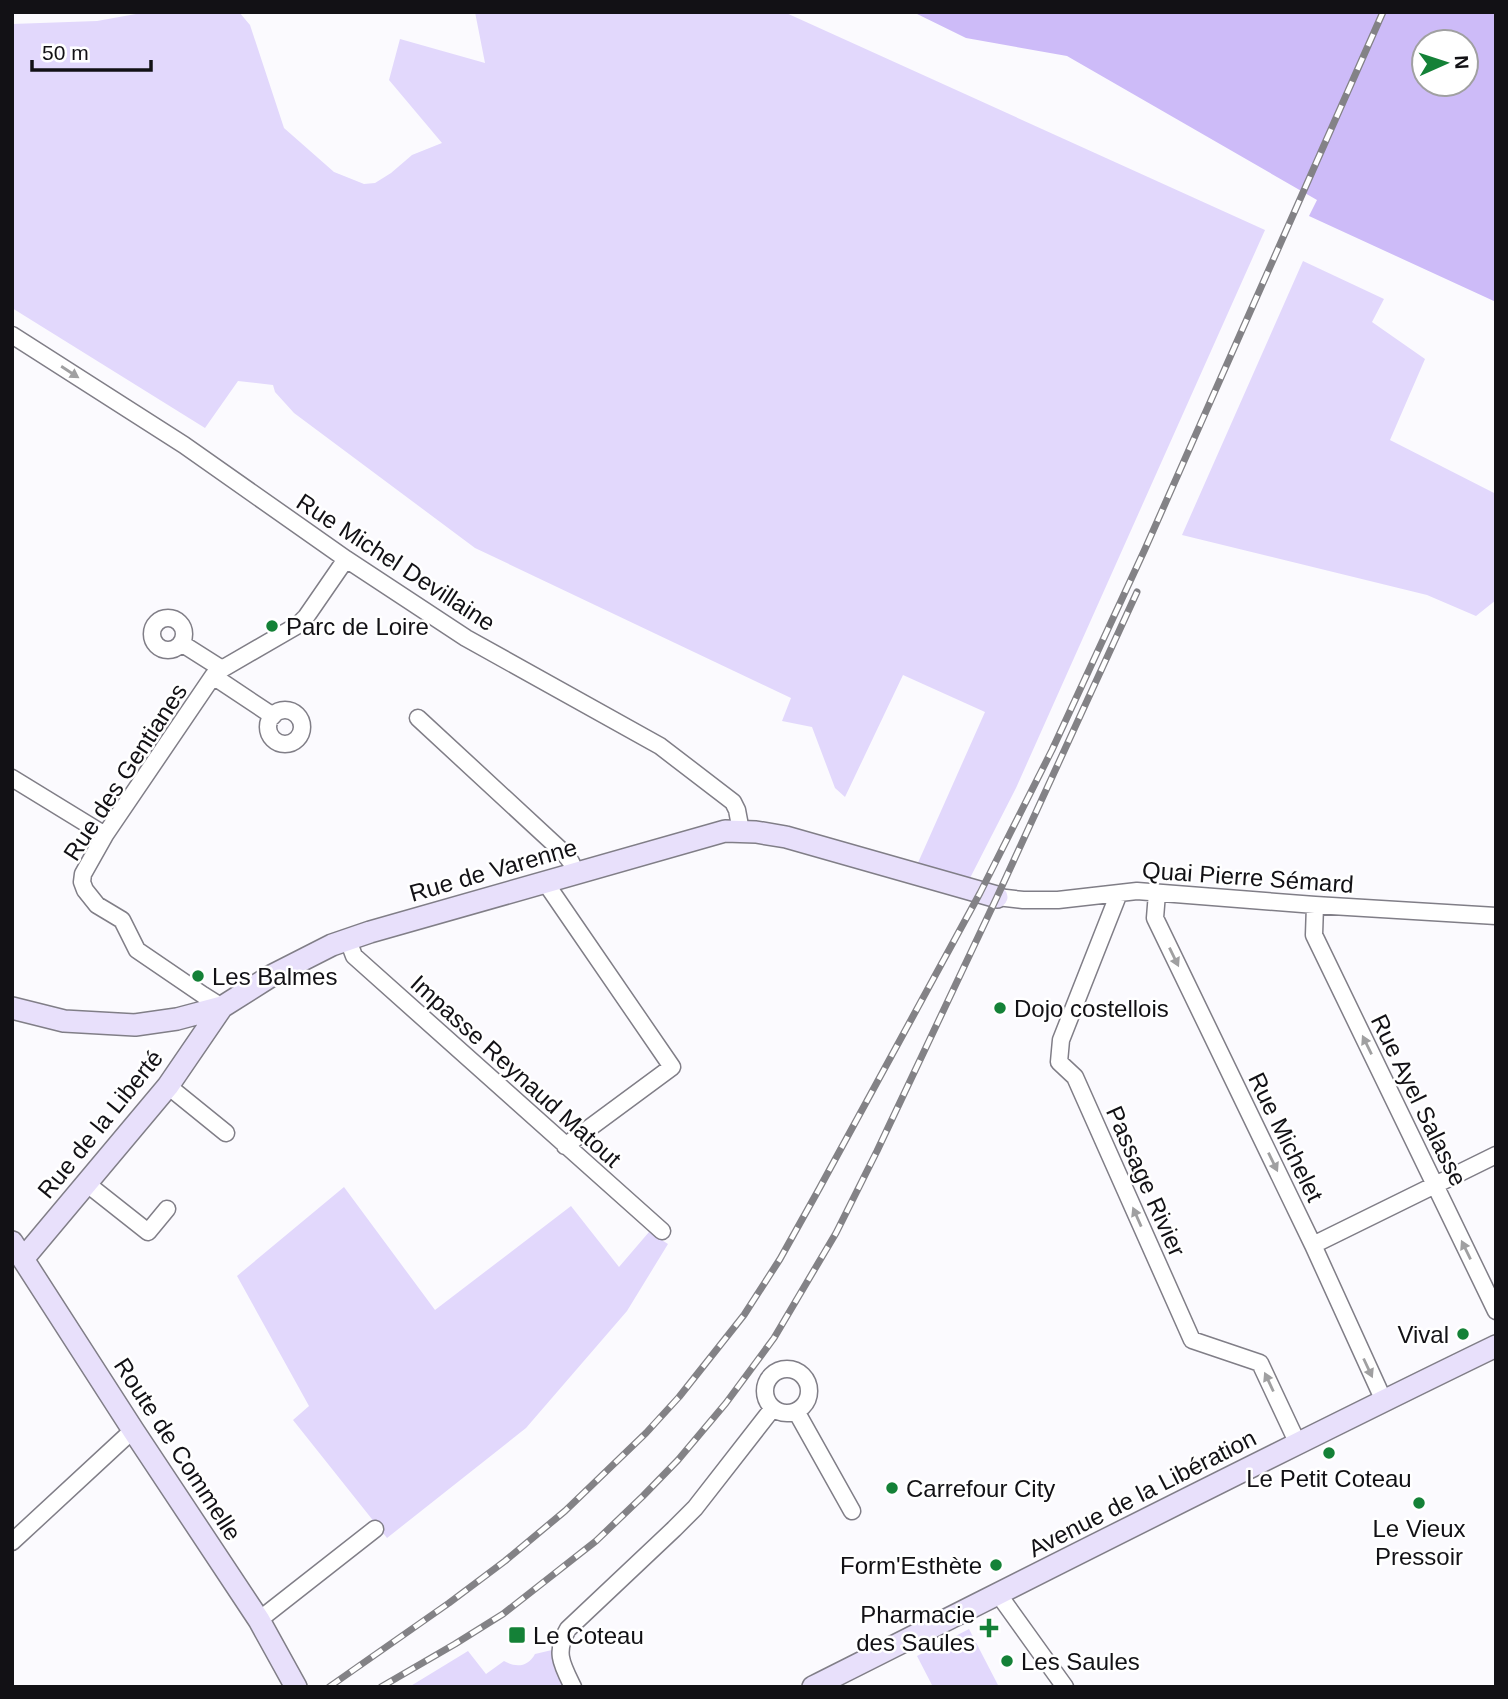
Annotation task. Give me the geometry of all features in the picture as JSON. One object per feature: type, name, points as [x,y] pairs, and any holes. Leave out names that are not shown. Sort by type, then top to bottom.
[{"type":"street","name":"Rue Michel Devillaine","points":[[12,335],[184,445],[345,559],[466,638],[660,746],[733,802],[741,831]]},
{"type":"street","name":"Rue des Gentianes","points":[[222,1006],[137,950],[122,920],[97,905],[85,890],[83,874],[105,835],[217,672],[298,625],[345,559]]},
{"type":"street","points":[[181,643],[273,716]]},
{"type":"street","points":[[418,718],[564,853],[576,873]]},
{"type":"street","points":[[12,778],[105,835]]},
{"type":"street","name":"Rue de Varenne","points":[[12,1007],[64,1021],[135,1025],[177,1019],[222,1006],[271,976],[332,945],[725,831],[770,833],[997,897]]},
{"type":"street","points":[[545,882],[672,1067],[565,1146]]},
{"type":"street","name":"Quai Pierre Sémard","points":[[997,897],[1058,900],[1137,891],[1495,916]]},
{"type":"street","name":"Rue Michelet","points":[[1157,892],[1156,918],[1384,1401]]},
{"type":"street","name":"Passage Rivier","points":[[1119,893],[1061,1040],[1059,1062],[1074,1077],[1192,1340],[1260,1363],[1298,1444]]},
{"type":"street","name":"Rue Ayel Salasse","points":[[1315,905],[1314,935],[1496,1311]]},
{"type":"street","name":"Impasse Reynaud Matout","points":[[348,940],[354,957],[662,1231]]},
{"type":"street","name":"Rue de la Liberté","points":[[16,1257],[86,1183],[168,1086],[222,1006]]},
{"type":"street","points":[[168,1086],[226,1133]]},
{"type":"street","points":[[1312,1245],[1496,1155]]},
{"type":"street","points":[[86,1183],[148,1232],[167,1209]]},
{"type":"street","name":"Route de Commelle","points":[[16,1257],[258,1620],[296,1687]]},
{"type":"street","name":"Avenue de la Libération","points":[[813,1687],[1496,1346]]},
{"type":"street","points":[[783,1369],[799,1373],[808,1385],[807,1400],[803,1407],[796,1411],[785,1413],[768,1402],[766,1386],[769,1378],[783,1369]]},
{"type":"street","points":[[573,1687],[561,1664],[560,1652],[568,1629],[695,1508],[774,1408]]},
{"type":"street","points":[[796,1411],[852,1511]]},
{"type":"street","points":[[12,1542],[133,1430]]},
{"type":"street","points":[[258,1620],[375,1529]]},
{"type":"street","points":[[999,1595],[1065,1687]]},
{"type":"shaded area","points":[[147,12],[239,12],[250,25],[284,128],[334,172],[364,184],[375,183],[412,155],[442,143],[389,80],[400,39],[485,63],[475,12],[784,12],[1265,230],[1016,788],[969,880],[917,865],[985,712],[903,675],[845,797],[835,788],[812,727],[782,721],[791,698],[475,548],[294,413],[275,392],[273,385],[238,381],[205,428],[12,308],[12,24],[97,21]]},
{"type":"shaded area","points":[[913,12],[1496,12],[1496,302],[1309,216],[1317,200],[1067,56],[966,38]]},
{"type":"shaded area","points":[[1303,261],[1384,299],[1372,322],[1425,359],[1390,440],[1496,494],[1496,600],[1476,616],[1427,595],[1182,535]]},
{"type":"shaded area","points":[[344,1187],[435,1310],[571,1206],[619,1267],[649,1232],[668,1244],[627,1311],[526,1428],[387,1538],[293,1420],[309,1406],[237,1276]]},
{"type":"shaded area","points":[[969,1629],[999,1687],[933,1687],[917,1656]]},
{"type":"shaded area","points":[[552,1650],[554,1668],[564,1687],[409,1687],[468,1651],[486,1674],[504,1661],[521,1665],[529,1662],[535,1654]]},
{"type":"railway","points":[[329,1687],[449,1603],[565,1511],[646,1433],[679,1397],[744,1315],[780,1259],[980,893],[1052,750],[1145,549],[1383,12]]},
{"type":"railway","points":[[381,1687],[503,1614],[596,1541],[678,1460],[726,1403],[774,1338],[836,1233],[877,1151],[1137,592]]},
{"type":"place","name":"Parc de Loire","points":[[272,626]]},
{"type":"place","name":"Les Balmes","points":[[198,976]]},
{"type":"place","name":"Dojo costellois","points":[[1000,1008]]},
{"type":"place","name":"Vival","points":[[1463,1334]]},
{"type":"place","name":"Le Petit Coteau","points":[[1329,1453]]},
{"type":"place","name":"Carrefour City","points":[[892,1488]]},
{"type":"place","name":"Le Vieux Pressoir","points":[[1419,1503]]},
{"type":"place","name":"Form'Esthète","points":[[996,1565]]},
{"type":"place","name":"Pharmacie des Saules","points":[[989,1628]]},
{"type":"place","name":"Le Coteau","points":[[517,1635]]},
{"type":"place","name":"Les Saules","points":[[1007,1661]]}]
